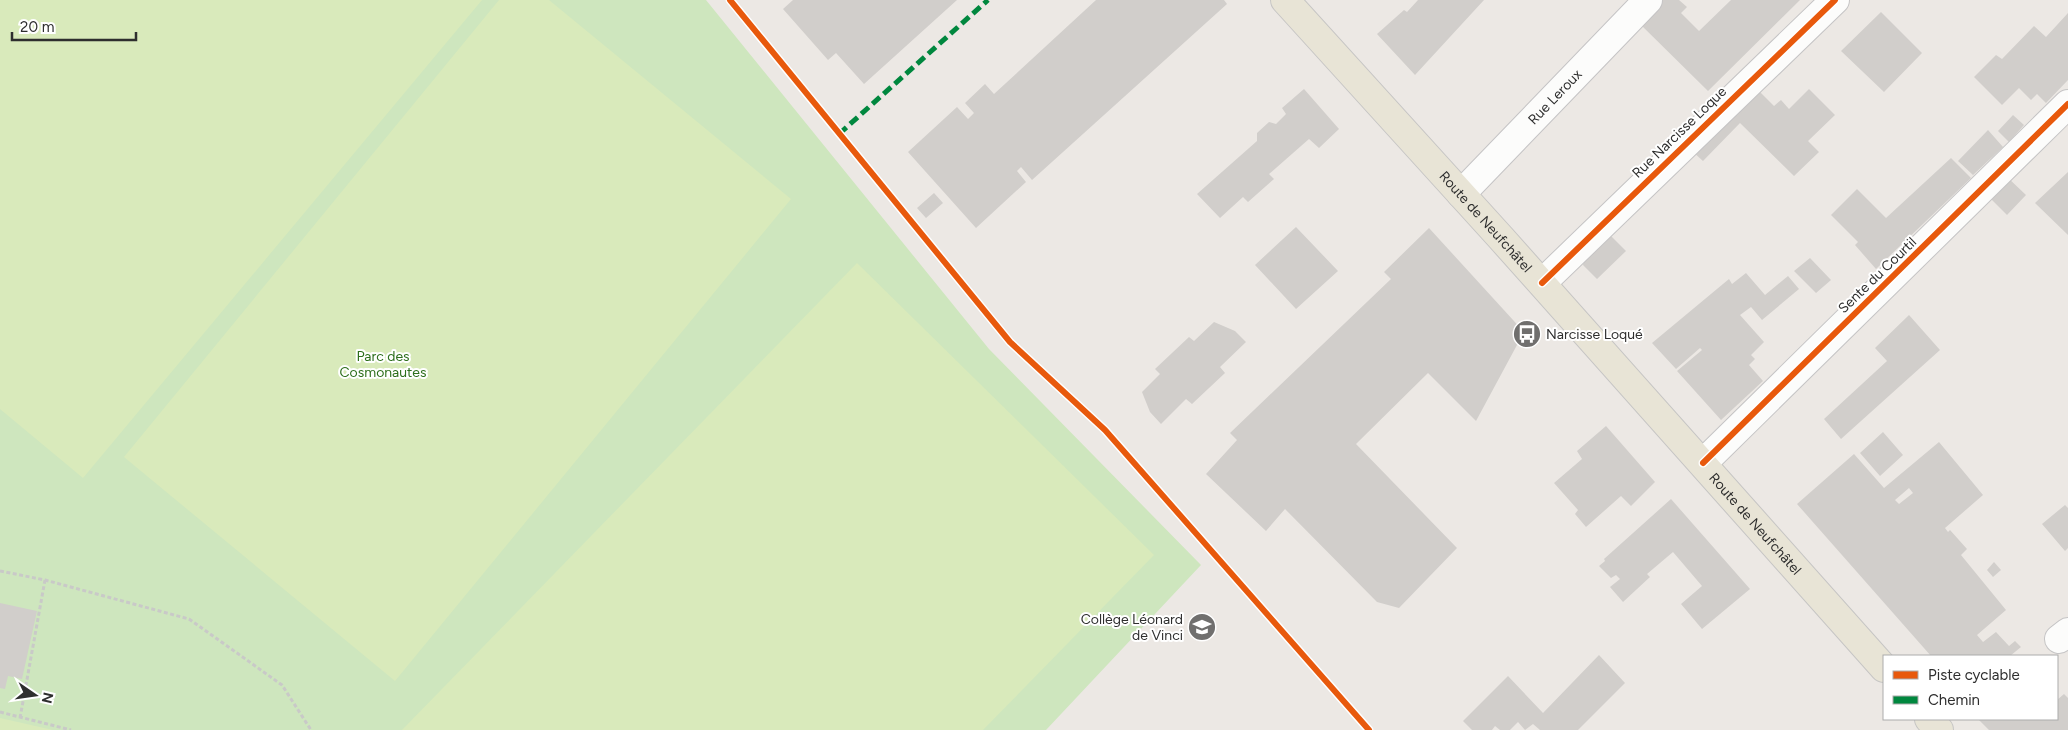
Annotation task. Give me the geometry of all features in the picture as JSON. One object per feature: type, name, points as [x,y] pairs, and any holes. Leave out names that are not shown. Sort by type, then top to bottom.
[{"type":"main road","name":"Route de Neufchâtel","points":[[1285,0],[1542,283],[1558,304],[1703,463],[1883,667]]},
{"type":"main road","points":[[1930,720],[1939,730]]},
{"type":"street","name":"Rue Leroux","points":[[1461,194],[1648,0]]},
{"type":"street","name":"Rue Narcisse Loque","points":[[1542,283],[1835,0]]},
{"type":"street","name":"Sente du Courtil","points":[[1703,463],[2068,104]]},
{"type":"path","points":[[0,571],[45,580],[189,619],[282,686],[311,730]]},
{"type":"path","points":[[20,718],[45,580]]},
{"type":"path","points":[[0,712],[71,730]]},
{"type":"green space","name":"Parc des Cosmonautes","points":[[0,0],[706,0],[989,349],[1201,565],[1046,730],[0,730]]},
{"type":"green space","points":[[0,0],[482,0],[83,478],[0,409]]},
{"type":"green space","points":[[499,0],[549,0],[791,199],[395,681],[124,457]]},
{"type":"green space","points":[[857,263],[1154,555],[983,730],[402,730]]},
{"type":"green space","points":[[0,718],[53,730],[0,730]]},
{"type":"building","points":[[793,0],[957,0],[864,84],[836,53],[828,60],[783,9]]},
{"type":"building","points":[[1096,0],[1224,0],[1227,4],[1032,180],[1021,167],[1017,171],[1026,182],[976,228],[908,152],[957,107],[968,119],[974,113],[965,103],[985,84],[994,94]]},
{"type":"building","points":[[1418,0],[1484,0],[1415,75],[1377,34],[1404,10],[1407,12]]},
{"type":"building","points":[[1663,0],[1679,0],[1687,7],[1681,13],[1699,31],[1731,0],[1800,0],[1708,91],[1640,24]]},
{"type":"building","points":[[1881,12],[1922,53],[1884,92],[1841,51]]},
{"type":"building","points":[[2068,13],[2068,80],[2046,103],[2037,94],[2031,100],[2019,88],[2002,105],[1974,77],[1996,55],[2002,59],[2034,26],[2046,37]]},
{"type":"building","points":[[1304,89],[1339,129],[1319,148],[1309,139],[1269,174],[1274,179],[1248,202],[1243,197],[1220,218],[1197,194],[1257,141],[1257,133],[1269,122],[1276,124],[1286,114],[1282,108]]},
{"type":"building","points":[[1809,89],[1835,115],[1808,141],[1819,152],[1794,176],[1740,123],[1703,161],[1693,152],[1758,90],[1774,106],[1781,100],[1789,109]]},
{"type":"building","points":[[2013,115],[2024,125],[2009,142],[1998,131]]},
{"type":"building","points":[[1988,130],[2003,147],[1973,175],[1958,161]]},
{"type":"building","points":[[1951,158],[1971,178],[1876,269],[1855,245],[1858,242],[1831,215],[1857,189],[1886,218]]},
{"type":"building","points":[[2068,172],[2068,235],[2035,203]]},
{"type":"building","points":[[2006,176],[2026,195],[2007,215],[1987,195]]},
{"type":"building","points":[[934,193],[943,203],[926,218],[917,208]]},
{"type":"building","points":[[1296,227],[1338,271],[1296,309],[1255,265]]},
{"type":"building","points":[[1429,228],[1524,332],[1476,421],[1428,373],[1356,444],[1457,548],[1399,608],[1377,602],[1285,509],[1266,531],[1206,474],[1237,440],[1230,433],[1391,279],[1384,272]]},
{"type":"building","points":[[1608,233],[1626,251],[1597,279],[1583,265],[1587,252]]},
{"type":"building","points":[[1810,258],[1831,280],[1816,293],[1794,271]]},
{"type":"building","points":[[1746,273],[1765,295],[1788,276],[1799,289],[1762,320],[1751,307],[1740,315],[1764,342],[1751,355],[1755,359],[1749,365],[1763,381],[1721,420],[1677,371],[1702,350],[1700,348],[1676,369],[1652,343],[1729,279],[1732,284]]},
{"type":"building","points":[[1909,315],[1940,350],[1841,439],[1824,419],[1887,361],[1875,348]]},
{"type":"building","points":[[1214,322],[1235,331],[1246,342],[1220,367],[1225,373],[1192,404],[1186,399],[1161,424],[1150,412],[1142,392],[1160,374],[1155,369],[1189,337],[1194,341]]},
{"type":"building","points":[[1606,426],[1655,482],[1631,506],[1621,496],[1586,527],[1575,514],[1578,510],[1554,483],[1582,459],[1577,451]]},
{"type":"building","points":[[1883,432],[1903,455],[1880,476],[1860,453]]},
{"type":"building","points":[[1939,442],[1983,495],[1945,528],[1948,532],[1950,530],[1967,549],[1961,555],[2006,610],[1977,635],[1983,642],[1996,632],[2009,646],[2015,641],[2021,647],[2011,655],[1930,655],[1797,504],[1854,454],[1884,488]],"holes":[[[1909,488],[1913,493],[1899,504],[1895,500]]]},
{"type":"building","points":[[1671,499],[1750,589],[1702,629],[1681,604],[1702,586],[1673,552],[1647,574],[1650,577],[1623,602],[1610,587],[1620,579],[1616,575],[1611,578],[1599,566],[1605,561],[1604,559]]},
{"type":"building","points":[[2065,505],[2068,508],[2068,548],[2065,551],[2042,524]]},
{"type":"building","points":[[1994,562],[2001,570],[1993,577],[1987,570]]},
{"type":"building","points":[[0,603],[37,611],[22,679],[8,676],[5,689],[0,688]]},
{"type":"building","points":[[1599,655],[1625,683],[1578,730],[1540,730],[1533,724],[1525,730],[1518,722],[1510,730],[1500,730],[1495,726],[1492,730],[1472,730],[1463,721],[1508,676],[1543,713]]},
{"type":"building","points":[[2064,694],[2068,698],[2068,730],[1989,730],[1979,720],[2058,720],[2058,699]]},
{"type":"marked path","points":[[839,134],[988,0]]},
{"type":"cycle path","points":[[730,0],[1010,342],[1105,430],[1369,730]]},
{"type":"cycle path","points":[[1542,283],[1835,0]]},
{"type":"cycle path","points":[[1703,463],[2068,104]]},
{"type":"place","name":"Narcisse Loqué","points":[[1527,334]]},
{"type":"place","name":"Collège Léonard de Vinci","points":[[1202,627]]}]
